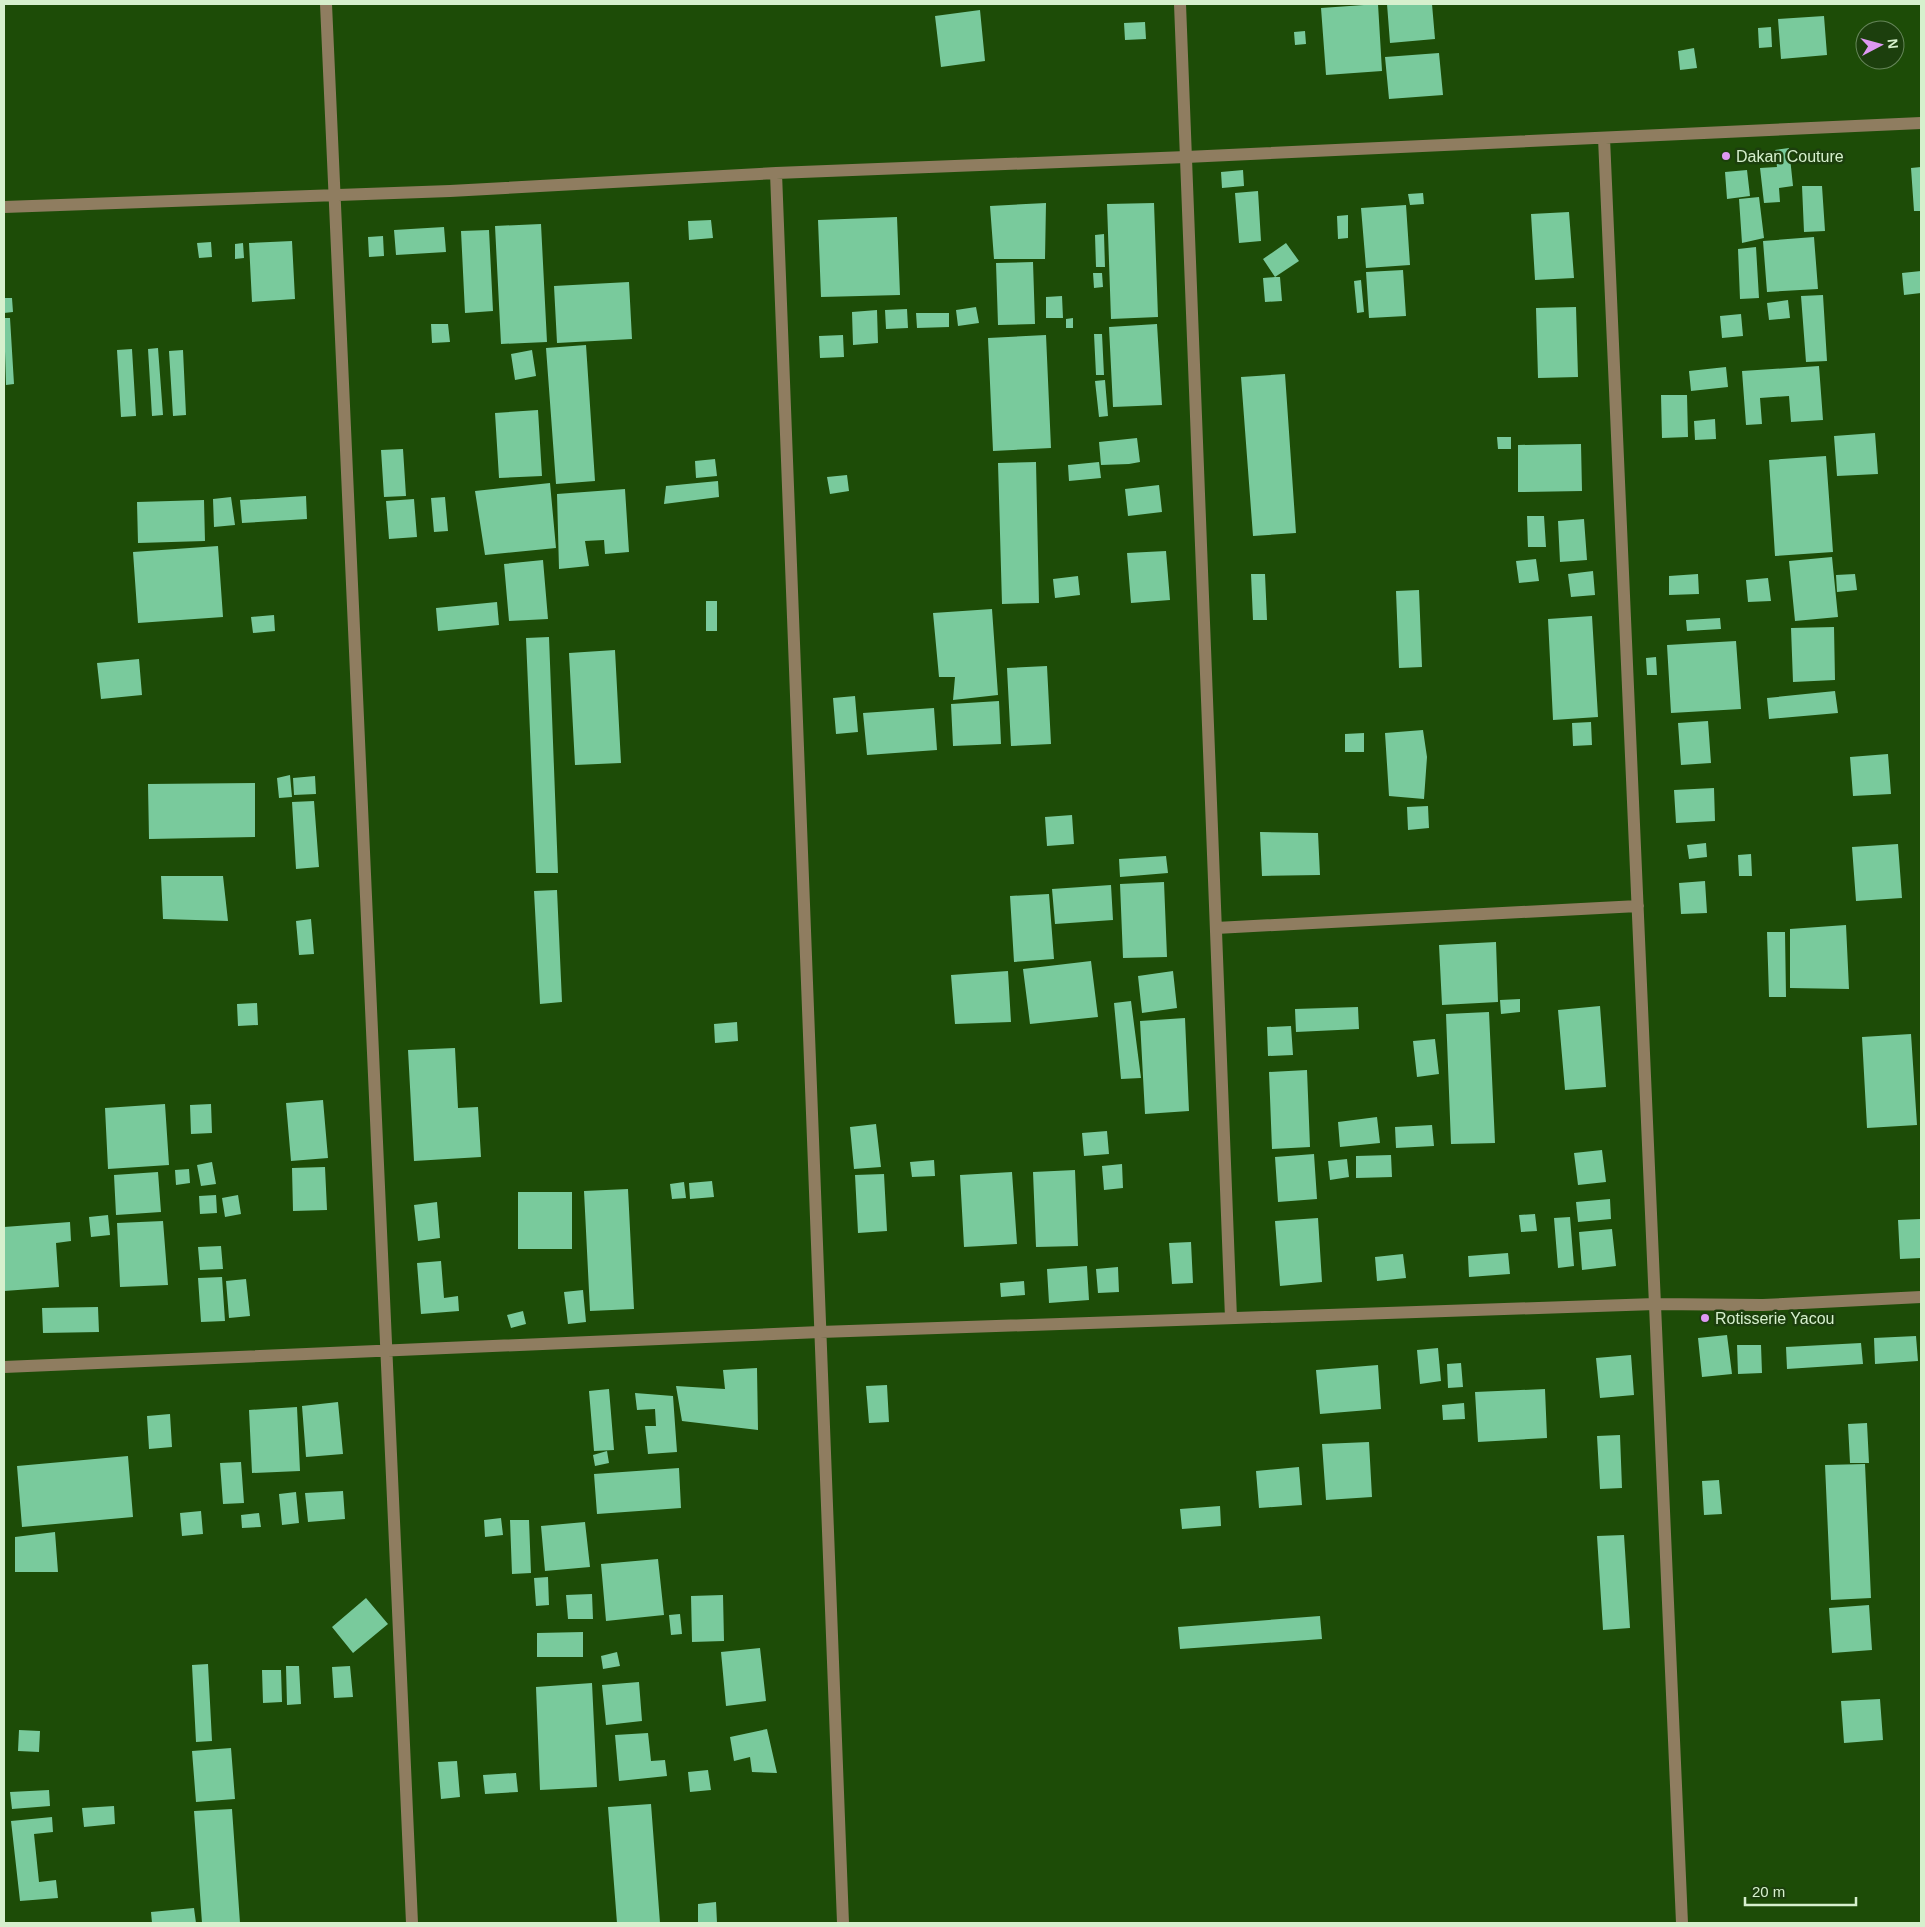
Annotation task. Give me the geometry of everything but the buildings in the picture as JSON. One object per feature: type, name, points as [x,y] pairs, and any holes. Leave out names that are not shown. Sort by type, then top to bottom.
[{"type":"street","points":[[326,4],[412,1923]]},
{"type":"street","points":[[1180,4],[1231,1318]]},
{"type":"street","points":[[4,207],[450,190],[776,173],[1186,157],[1921,123]]},
{"type":"street","points":[[1604,138],[1682,1923]]},
{"type":"street","points":[[776,173],[843,1923]]},
{"type":"street","points":[[1216,928],[1638,906]]},
{"type":"street","points":[[4,1367],[820,1332],[1655,1304],[1763,1305],[1921,1297]]},
{"type":"place","name":"Dakan Couture","points":[[1726,156]]},
{"type":"place","name":"Rotisserie Yacou","points":[[1705,1318]]}]
